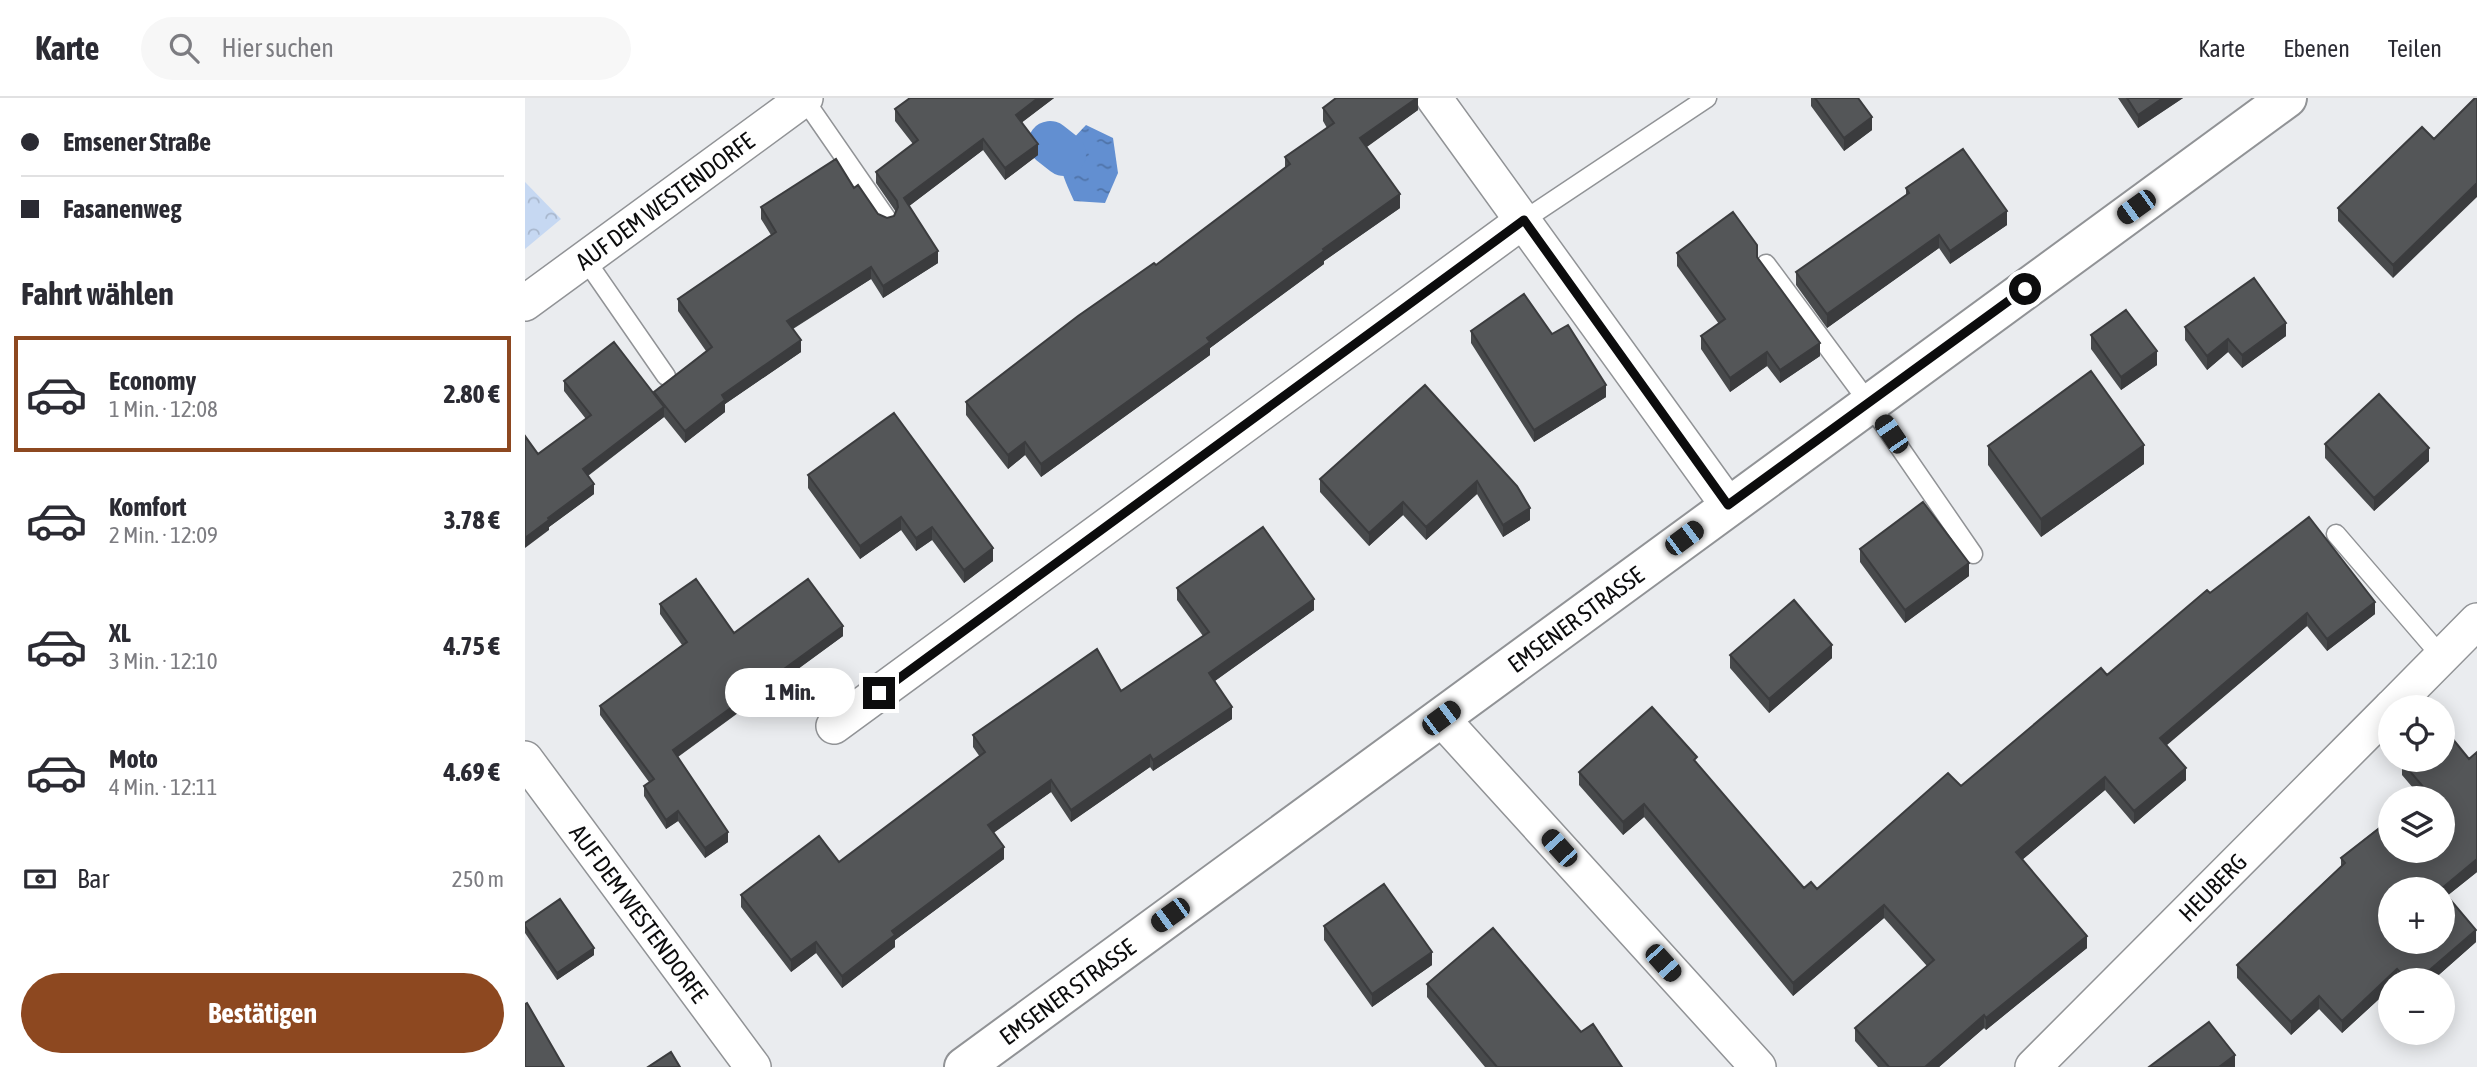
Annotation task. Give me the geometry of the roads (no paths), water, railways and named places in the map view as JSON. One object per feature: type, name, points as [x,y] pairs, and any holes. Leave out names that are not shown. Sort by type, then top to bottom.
[{"type":"street","name":"AUF DEM WESTENDORFE","points":[[525,303],[805,98]]},
{"type":"street","points":[[1434,98],[1728,505]]},
{"type":"street","name":"EMSENER STRASSE","points":[[964,1067],[2287,98]]},
{"type":"street","points":[[834,726],[1524,220]]},
{"type":"street","name":"HEUBERG","points":[[2404,695],[2477,621]]},
{"type":"street","points":[[1441,718],[1758,1067]]},
{"type":"street","name":"HEUBERG","points":[[2033,1067],[2378,721]]},
{"type":"street","name":"AUF DEM WESTENDORFE","points":[[525,759],[753,1067]]},
{"type":"lane","points":[[805,98],[887,219]]},
{"type":"lane","points":[[1524,220],[1707,98]]},
{"type":"lane","points":[[585,259],[666,376]]},
{"type":"lane","points":[[1766,264],[1869,402],[1973,554]]},
{"type":"lane","points":[[2336,534],[2442,657]]},
{"type":"water","points":[[1086,125],[1113,138],[1118,173],[1105,203],[1074,201],[1064,177],[1064,153]]},
{"type":"waterway","points":[[1050,143],[1064,154]]}]
